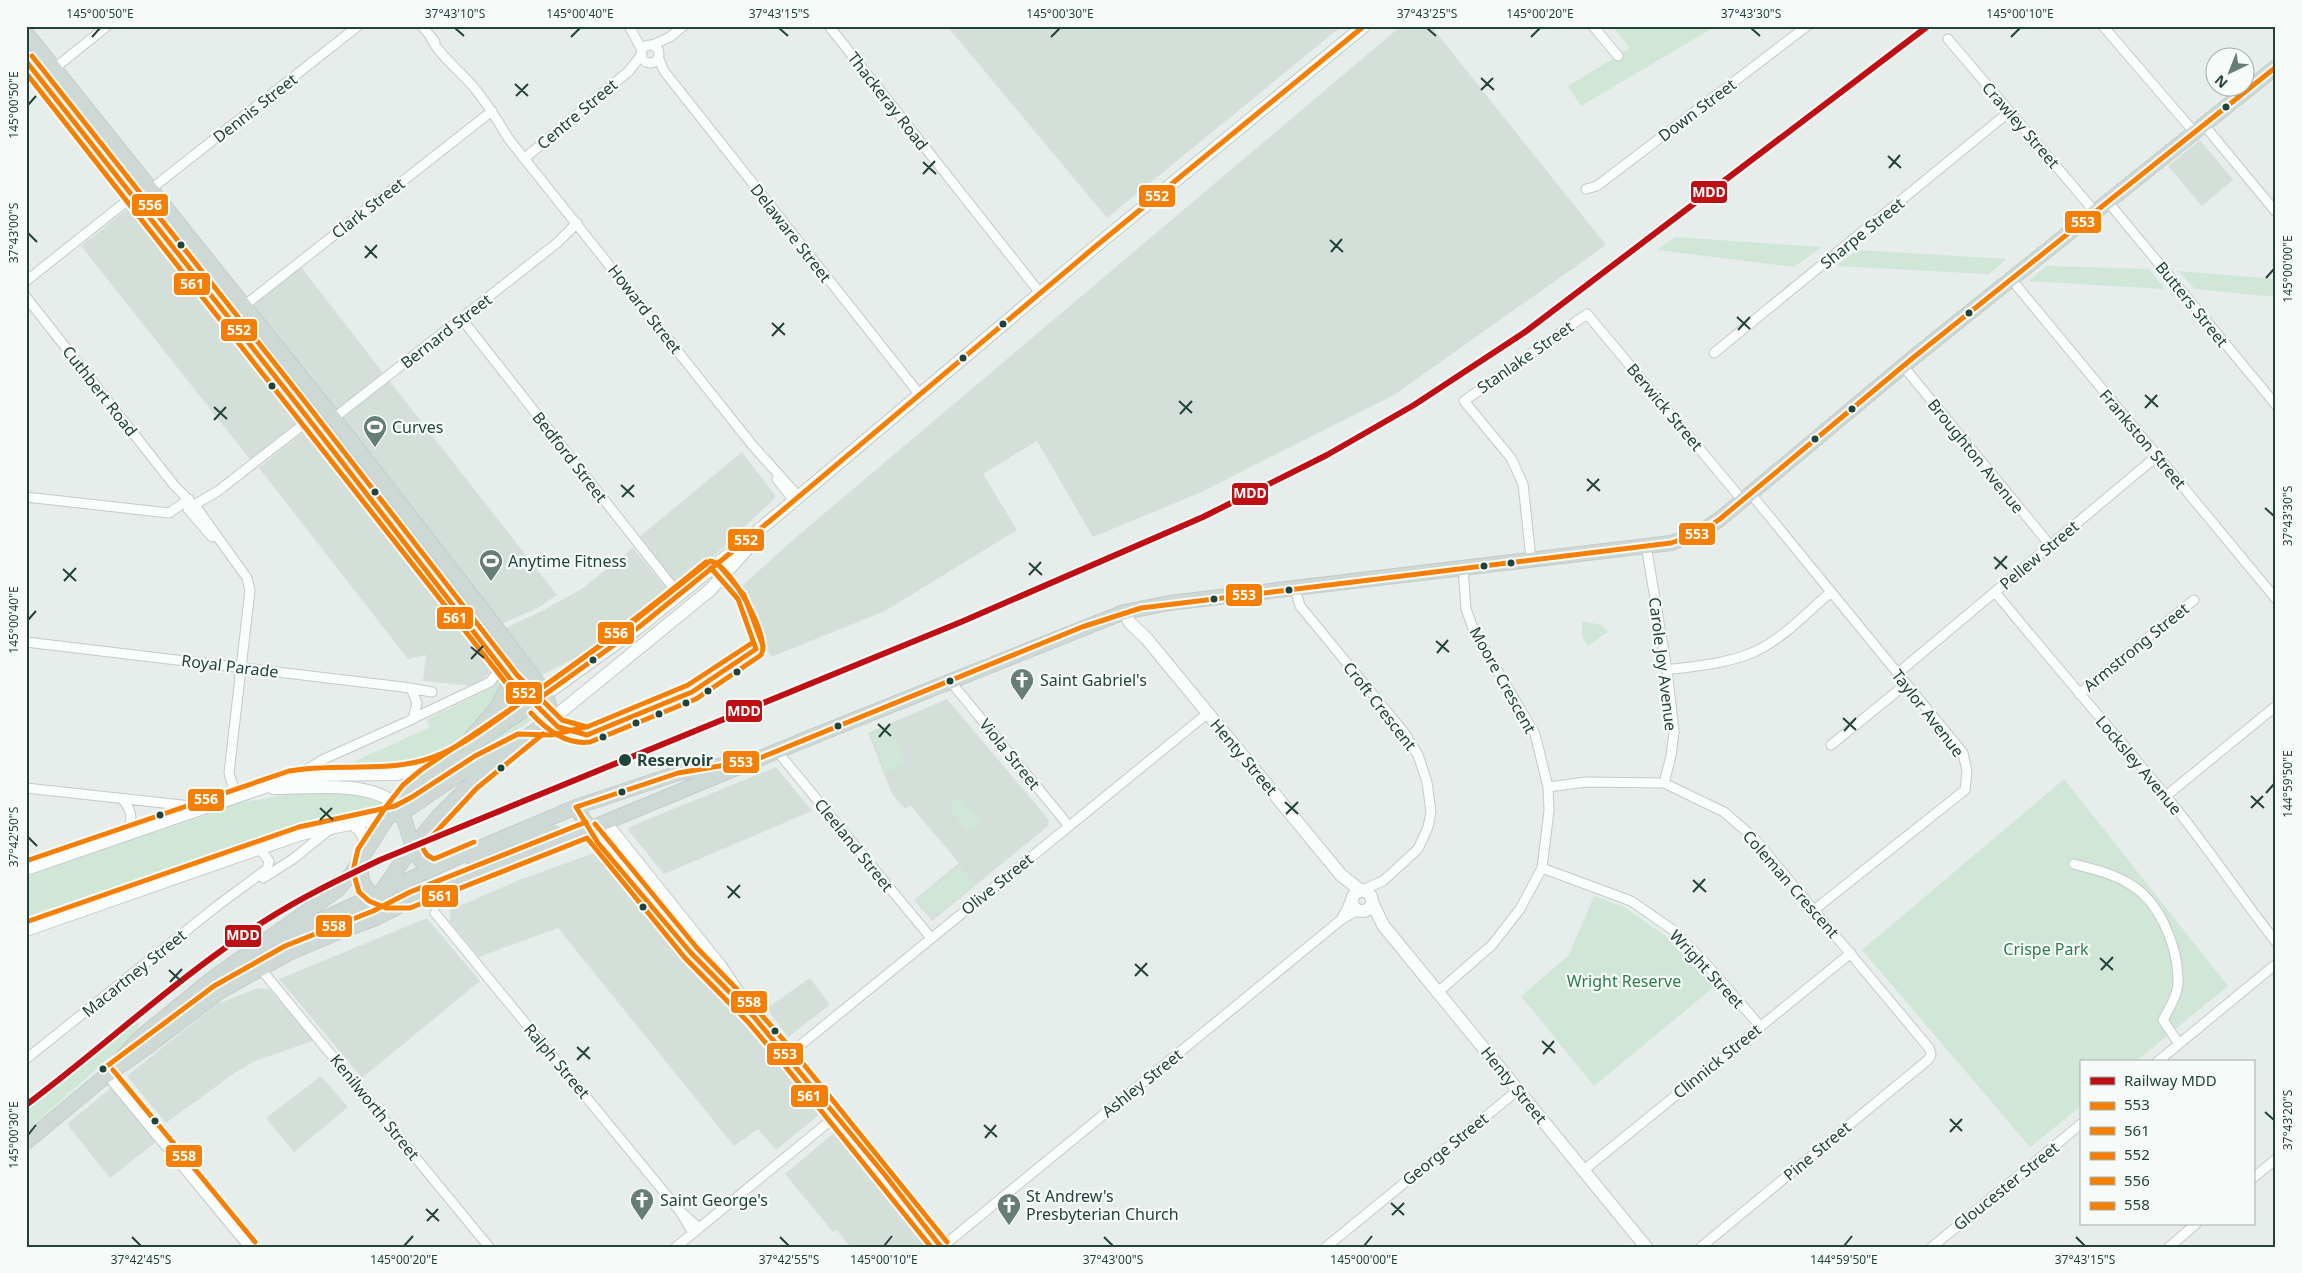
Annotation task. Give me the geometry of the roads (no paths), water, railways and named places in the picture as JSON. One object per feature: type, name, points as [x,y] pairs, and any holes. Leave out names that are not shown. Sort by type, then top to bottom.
[{"type":"main road","points":[[107,1075],[142,1036],[212,979],[337,890],[416,783],[633,632],[771,520],[1040,293],[1364,26]]},
{"type":"main road","points":[[26,33],[334,418],[471,596],[546,694],[551,705],[551,719]]},
{"type":"main road","points":[[26,61],[134,196],[511,680],[551,719]]},
{"type":"main road","points":[[26,1142],[107,1075],[150,1045],[208,999],[260,968],[341,931],[376,918],[409,901],[950,681],[1131,611],[1169,603],[1671,543],[1697,534],[1720,519],[1903,366],[2276,67]]},
{"type":"main road","points":[[180,257],[195,245]]},
{"type":"main road","points":[[309,420],[325,407]]},
{"type":"main road","points":[[318,431],[334,418]]},
{"type":"main road","points":[[341,931],[360,918],[413,846],[462,792],[521,740],[551,719],[692,606],[720,580],[771,520]]},
{"type":"main road","points":[[711,568],[720,580]]},
{"type":"main road","points":[[456,608],[471,596]]},
{"type":"main road","name":"Henty Street","points":[[1131,611],[1139,621],[1146,638],[1646,1246]]},
{"type":"main road","points":[[26,870],[202,807],[291,778],[314,775],[397,774],[424,768],[452,757],[495,712],[511,680]]},
{"type":"main road","points":[[26,930],[301,834],[350,824],[396,811],[484,759],[521,740]]},
{"type":"main road","points":[[244,956],[377,896],[435,867],[582,805],[648,782],[694,769],[755,760]]},
{"type":"main road","points":[[694,769],[702,782]]},
{"type":"main road","points":[[262,788],[328,788],[358,790],[380,795],[396,811],[421,860],[427,865],[435,867]]},
{"type":"main road","points":[[582,805],[605,822],[619,842],[721,967],[754,1017]]},
{"type":"main road","points":[[582,805],[589,829],[691,953],[754,1017],[787,1056],[942,1247]]},
{"type":"main road","points":[[350,824],[362,832],[366,842],[360,869],[361,878],[366,889],[388,901],[409,901]]},
{"type":"main road","points":[[456,858],[497,853],[548,833],[555,834],[560,841]]},
{"type":"street","points":[[54,68],[107,26]]},
{"type":"street","name":"Dennis Street","points":[[151,190],[358,26]]},
{"type":"street","name":"Howard Street","points":[[422,26],[431,38],[462,67],[471,83],[492,111],[507,126],[525,158],[773,470],[776,478],[796,499]]},
{"type":"street","name":"Centre Street","points":[[525,158],[629,71],[646,49],[670,37],[683,26]]},
{"type":"street","name":"Thackeray Road","points":[[829,26],[1040,293]]},
{"type":"street","points":[[1593,26],[1618,56]]},
{"type":"street","name":"Down Street","points":[[1586,189],[1597,186],[1807,26]]},
{"type":"street","points":[[2103,26],[2276,212]]},
{"type":"street","points":[[631,29],[654,59]]},
{"type":"street","name":"Centre Street","points":[[629,71],[654,59],[670,37]]},
{"type":"street","name":"Crawley Street","points":[[1948,38],[2095,212]]},
{"type":"street","points":[[646,49],[654,59]]},
{"type":"street","name":"Delaware Street","points":[[654,59],[920,395]]},
{"type":"street","name":"Clark Street","points":[[244,305],[492,111]]},
{"type":"street","name":"Sharpe Street","points":[[1714,353],[2009,112]]},
{"type":"street","points":[[26,281],[134,196]]},
{"type":"street","name":"Butters Street","points":[[2108,202],[2276,406]]},
{"type":"street","name":"Bernard Street","points":[[334,418],[579,225]]},
{"type":"street","name":"Frankston Street","points":[[2011,279],[2276,600]]},
{"type":"street","name":"Cuthbert Road","points":[[26,297],[247,578],[250,590],[229,775],[236,796]]},
{"type":"street","name":"Stanlake Street","points":[[1531,559],[1523,484],[1511,458],[1464,400],[1587,314]]},
{"type":"street","name":"Berwick Street","points":[[1587,314],[1747,497]]},
{"type":"street","name":"Bedford Street","points":[[461,318],[679,595]]},
{"type":"street","name":"Broughton Avenue","points":[[1903,366],[2050,545]]},
{"type":"street","points":[[26,497],[169,513],[191,506],[218,491],[309,420]]},
{"type":"street","name":"Pellew Street","points":[[1898,673],[2157,456]]},
{"type":"street","name":"Taylor Avenue","points":[[1747,497],[1831,592],[1963,753],[1967,771],[1964,790],[1814,910]]},
{"type":"street","name":"Carole Joy Avenue","points":[[1646,546],[1667,670],[1674,732],[1671,756],[1664,783]]},
{"type":"street","name":"Moore Crescent","points":[[1438,992],[1492,946],[1520,910],[1542,868],[1549,811],[1548,787],[1535,734],[1474,631],[1466,609],[1463,567]]},
{"type":"street","name":"Croft Crescent","points":[[1295,588],[1300,606],[1412,744],[1428,782],[1431,812],[1424,837],[1418,849],[1408,860],[1361,900]]},
{"type":"street","points":[[1667,670],[1721,663],[1755,651],[1781,635],[1831,592]]},
{"type":"street","name":"Locksley Avenue","points":[[1995,592],[2166,796],[2208,849],[2238,895],[2276,942]]},
{"type":"street","name":"Armstrong Street","points":[[2079,694],[2194,600]]},
{"type":"street","name":"Royal Parade","points":[[26,642],[432,692]]},
{"type":"street","points":[[291,778],[324,759],[488,683],[497,673],[496,660]]},
{"type":"street","name":"Viola Street","points":[[950,681],[1069,826]]},
{"type":"street","points":[[1831,745],[1906,684]]},
{"type":"street","points":[[411,688],[417,703],[414,718]]},
{"type":"street","points":[[2166,796],[2274,710]]},
{"type":"street","name":"Olive Street","points":[[787,1056],[1208,713]]},
{"type":"street","name":"Cleeland Street","points":[[777,751],[931,938]]},
{"type":"street","name":"Coleman Crescent","points":[[1548,787],[1586,782],[1664,783],[1724,812],[1753,837],[1851,952],[1932,1054]]},
{"type":"street","points":[[26,788],[202,807]]},
{"type":"street","points":[[122,799],[132,816],[129,828],[124,836]]},
{"type":"street","name":"Macartney Street","points":[[243,888],[282,867],[335,827]]},
{"type":"street","name":"Macartney Street","points":[[26,1060],[269,866],[267,857],[259,848]]},
{"type":"street","points":[[2074,864],[2110,874],[2130,884],[2147,898],[2160,920],[2172,941],[2178,979],[2174,1000],[2162,1020],[2179,1044]]},
{"type":"street","name":"Wright Street","points":[[1542,868],[1631,901],[1673,930],[1708,966],[1760,1026]]},
{"type":"street","name":"Ashley Street","points":[[942,1247],[1264,985],[1342,919],[1361,900]]},
{"type":"street","name":"Ralph Street","points":[[435,913],[678,1209],[686,1224],[696,1230]]},
{"type":"street","name":"Clinnick Street","points":[[1584,1170],[1851,952]]},
{"type":"street","points":[[2159,1060],[2276,964]]},
{"type":"street","name":"Kenilworth Street","points":[[260,968],[489,1247]]},
{"type":"street","name":"Pine Street","points":[[1702,1247],[1929,1059],[1932,1054]]},
{"type":"street","points":[[107,1075],[250,1247]]},
{"type":"street","name":"George Street","points":[[1326,1247],[1518,1090]]},
{"type":"street","points":[[676,1247],[836,1116]]},
{"type":"street","name":"Gloucester Street","points":[[1932,1247],[2080,1125]]},
{"type":"street","points":[[2254,1177],[2276,1159]]},
{"type":"street","points":[[2168,1247],[2194,1226]]},
{"type":"rail line","name":"MDD","points":[[26,1105],[172,988],[232,943],[277,913],[335,882],[380,860],[961,622],[1203,517],[1327,455],[1414,405],[1525,332],[1928,26]]},
{"type":"place","name":"Curves","points":[[375,448]]},
{"type":"place","name":"Anytime Fitness","points":[[491,582]]},
{"type":"place","name":"Saint Gabriel's","points":[[1022,701]]},
{"type":"place","name":"Reservoir","points":[[625,760]]},
{"type":"place","name":"Saint George's","points":[[642,1221]]},
{"type":"place","name":"St Andrew's Presbyterian Church","points":[[1009,1226]]},
{"type":"park label","name":"Crispe Park","points":[[2046,949]]},
{"type":"park label","name":"Wright Reserve","points":[[1624,981]]}]
